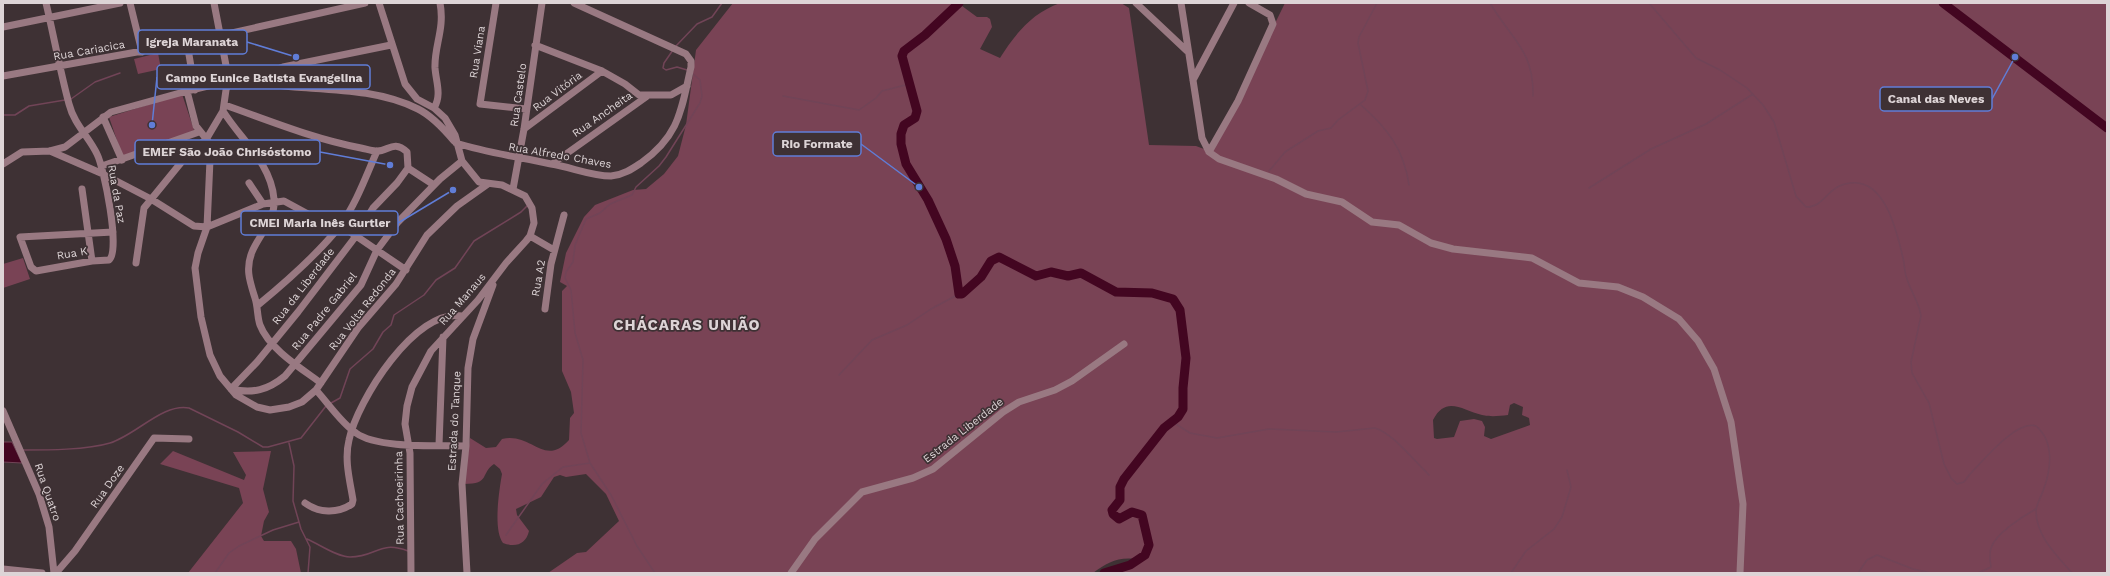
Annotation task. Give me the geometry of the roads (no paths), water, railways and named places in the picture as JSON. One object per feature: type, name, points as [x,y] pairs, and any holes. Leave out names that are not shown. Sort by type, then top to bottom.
[{"type":"street","name":"Rua da Paz","points":[[46,3],[59,66],[72,114],[82,132],[92,144],[102,166],[111,210],[113,232],[112,255]]},
{"type":"street","points":[[3,27],[120,3]]},
{"type":"street","points":[[130,3],[142,52]]},
{"type":"street","points":[[136,263],[143,212],[151,199],[184,159],[207,138],[224,108],[226,90],[229,81],[214,3]]},
{"type":"street","name":"Rua Cariacica","points":[[3,76],[187,43],[365,3]]},
{"type":"street","points":[[379,3],[402,77],[409,90],[417,99],[434,108],[451,128],[462,161],[479,182],[496,184],[513,189],[525,196],[532,208],[534,223],[530,236]]},
{"type":"street","points":[[434,108],[438,102],[435,67],[442,31],[440,3]]},
{"type":"street","name":"Rua Viana","points":[[496,3],[480,104],[526,109]]},
{"type":"street","name":"Rua Castelo","points":[[513,189],[524,129],[542,3]]},
{"type":"street","points":[[538,24],[542,18],[547,3]]},
{"type":"street","name":"Rua Alfredo Chaves","points":[[456,143],[502,156],[552,164],[602,176],[622,174],[631,170],[650,156],[673,131],[687,86],[691,66],[691,61],[686,54],[574,3]]},
{"type":"street","points":[[1136,3],[1187,51]]},
{"type":"street","points":[[1181,3],[1187,51],[1202,138],[1209,152],[1219,159],[1276,179],[1306,194],[1342,202],[1372,222],[1399,225],[1432,243],[1453,249],[1532,258],[1579,283],[1618,287],[1643,296],[1679,319],[1698,341],[1714,369],[1732,422],[1743,504],[1740,573]]},
{"type":"street","points":[[1193,80],[1234,3]]},
{"type":"street","points":[[1209,152],[1238,101],[1274,24],[1273,18],[1267,12],[1249,3]]},
{"type":"street","points":[[187,43],[194,121],[199,132],[207,138]]},
{"type":"street","points":[[249,80],[283,67],[391,45]]},
{"type":"street","points":[[536,45],[602,70],[626,84],[636,94],[646,97],[671,95],[687,86]]},
{"type":"street","name":"Rua Vitória","points":[[524,129],[602,70]]},
{"type":"street","points":[[3,164],[22,152],[50,151],[65,147],[82,132],[111,112],[229,81],[249,80],[272,85],[360,93],[401,102],[427,114],[456,143]]},
{"type":"street","name":"Rua Ancheita","points":[[552,164],[646,97]]},
{"type":"street","points":[[224,108],[320,139],[377,152],[390,146],[402,148],[408,155],[408,168],[434,185]]},
{"type":"street","points":[[224,108],[265,168],[271,180],[275,201],[271,218],[252,250],[248,266],[248,276],[258,305],[260,325],[272,343],[295,364],[321,383]]},
{"type":"street","points":[[103,117],[122,160]]},
{"type":"street","points":[[102,166],[199,132]]},
{"type":"street","name":"Rua Volta Redonda","points":[[207,138],[210,160],[207,227],[198,253],[195,268],[201,317],[207,345],[215,366],[231,389],[251,405],[270,410],[296,405],[316,390],[358,328],[389,293],[406,270],[427,235],[457,206],[488,184]]},
{"type":"street","points":[[50,151],[103,174],[151,199],[190,224],[207,227],[263,204],[275,201],[284,201],[308,214],[340,225],[406,270]]},
{"type":"street","points":[[258,305],[321,247],[340,225],[354,203],[377,152]]},
{"type":"street","name":"Rua Padre Gabriel","points":[[231,389],[250,392],[265,389],[279,381],[361,285],[377,250],[398,222],[434,185],[462,161]]},
{"type":"street","name":"Rua da Liberdade","points":[[231,389],[272,343],[356,236],[373,208],[397,183],[408,168]]},
{"type":"street","points":[[249,183],[263,204]]},
{"type":"street","points":[[82,189],[92,260]]},
{"type":"street","name":"Rua A2","points":[[545,309],[554,250],[564,215]]},
{"type":"street","points":[[88,232],[113,232]]},
{"type":"street","name":"Rua K","points":[[88,232],[20,237],[33,269],[38,272],[92,260],[110,260],[112,255]]},
{"type":"street","name":"Rua A2","points":[[530,236],[554,250]]},
{"type":"street","name":"Rua Manaus","points":[[439,445],[443,337],[530,236]]},
{"type":"street","name":"Estrada do Tanque","points":[[467,573],[462,484],[466,446],[466,387],[470,353],[479,322],[497,275]]},
{"type":"street","points":[[305,503],[321,511],[334,510],[352,504],[347,462],[348,442],[351,430],[380,374],[404,346],[442,317],[452,314],[462,316]]},
{"type":"street","name":"Rua Cachoeirinha","points":[[409,572],[410,445],[405,424],[408,398],[425,360],[443,337]]},
{"type":"street","name":"Estrada Liberdade","points":[[791,573],[816,539],[862,492],[913,478],[933,469],[1007,409],[1055,390],[1072,381],[1124,344]]},
{"type":"street","points":[[316,390],[351,430],[366,438],[410,445],[466,446]]},
{"type":"street","name":"Rua Quatro","points":[[3,411],[39,494],[49,526],[55,573]]},
{"type":"street","name":"Rua Doze","points":[[55,573],[75,551],[154,438],[189,439]]},
{"type":"street","points":[[3,569],[42,573]]},
{"type":"waterway","points":[[675,47],[697,24],[712,17],[722,3]]},
{"type":"waterway","points":[[959,3],[925,35],[904,51],[902,56],[917,111],[915,118],[904,125],[901,134],[901,144],[906,164],[928,200],[946,239],[955,266],[959,294],[962,294],[981,277],[991,261],[999,257],[1036,276],[1051,272],[1068,276],[1081,273],[1116,292],[1152,293],[1173,299],[1180,310],[1186,358],[1183,388],[1183,409],[1178,417],[1164,428],[1124,479],[1120,487],[1120,500],[1112,510],[1113,514],[1119,519],[1132,512],[1142,515],[1149,545],[1145,555],[1130,565],[1104,573]]},
{"type":"waterway","points":[[1269,171],[1285,152],[1318,131],[1331,128],[1338,120],[1365,100],[1368,91],[1358,43],[1359,37],[1377,3]]},
{"type":"waterway","points":[[1490,3],[1520,46],[1525,56],[1530,67],[1533,96]]},
{"type":"waterway","points":[[1649,3],[1696,58],[1720,70],[1747,88],[1763,105],[1774,122],[1796,196],[1806,207],[1818,204],[1836,188],[1850,183],[1862,184],[1872,189],[1881,198],[1893,222],[1904,261],[1906,276],[1919,306],[1921,316],[1911,362],[1912,373],[1929,403],[1944,464],[1951,478],[1957,484],[1964,482],[2001,442],[2020,429],[2028,426],[2036,426],[2046,440],[2050,457],[2046,483],[2036,509],[2037,520],[2043,537],[2048,545],[2072,573]]},
{"type":"waterway","points":[[1943,3],[2107,128]]},
{"type":"waterway","points":[[673,50],[664,63],[663,68],[666,70],[677,67],[687,70]]},
{"type":"waterway","points":[[71,99],[95,82],[120,73]]},
{"type":"waterway","points":[[655,573],[637,546],[611,495],[590,463],[581,433],[583,360],[575,333],[571,290],[565,278],[566,272],[573,262],[575,245],[586,219],[600,213],[610,204],[632,195],[636,187],[659,166],[666,157],[700,103],[702,96],[700,80],[692,73]]},
{"type":"waterway","points":[[783,96],[859,110],[876,98],[882,91],[909,84]]},
{"type":"waterway","points":[[1589,188],[1651,149],[1706,124],[1753,94]]},
{"type":"waterway","points":[[3,115],[15,115],[29,106],[65,100]]},
{"type":"waterway","points":[[1361,105],[1379,122],[1393,140],[1407,172],[1409,185]]},
{"type":"waterway","points":[[331,403],[340,398],[350,369],[373,349],[383,332],[391,325],[394,315],[424,295],[436,280],[455,268],[474,241],[521,212],[527,206]]},
{"type":"waterway","points":[[839,375],[872,340],[907,325],[931,309],[959,294]]},
{"type":"waterway","points":[[22,450],[55,450],[90,447],[110,443],[120,439],[159,415],[169,410],[179,408],[189,408],[238,432],[263,447],[268,447],[301,438],[326,406]]},
{"type":"waterway","points":[[1171,421],[1190,433],[1217,438],[1269,429],[1336,432],[1375,428],[1382,431],[1404,448],[1429,475]]},
{"type":"waterway","points":[[289,443],[294,466],[293,501],[301,529],[310,547],[308,573]]},
{"type":"waterway","points":[[506,535],[542,484],[563,467],[590,463]]},
{"type":"waterway","points":[[1511,573],[1526,551],[1554,529],[1562,517],[1571,487],[1567,470]]},
{"type":"waterway","points":[[1978,573],[1991,567],[1990,550],[1998,537],[2017,521],[2036,509]]},
{"type":"waterway","points":[[215,573],[229,553],[239,546],[273,530],[299,522]]},
{"type":"waterway","points":[[307,539],[334,553],[350,557],[366,555],[390,547],[408,551]]},
{"type":"waterway","points":[[1858,573],[1867,560],[1877,555],[1913,569],[1931,573]]},
{"type":"place","name":"Igreja Maranata","points":[[296,57]]},
{"type":"place","name":"Canal das Neves","points":[[2015,57]]},
{"type":"place","name":"Campo Eunice Batista Evangelina","points":[[152,125]]},
{"type":"place","name":"EMEF São João Chrisóstomo","points":[[390,165]]},
{"type":"place","name":"Rio Formate","points":[[919,187]]},
{"type":"place","name":"CMEI Maria Inês Gurtler","points":[[453,190]]},
{"type":"district","name":"CHÁCARAS UNIÃO","points":[[687,325]]}]
